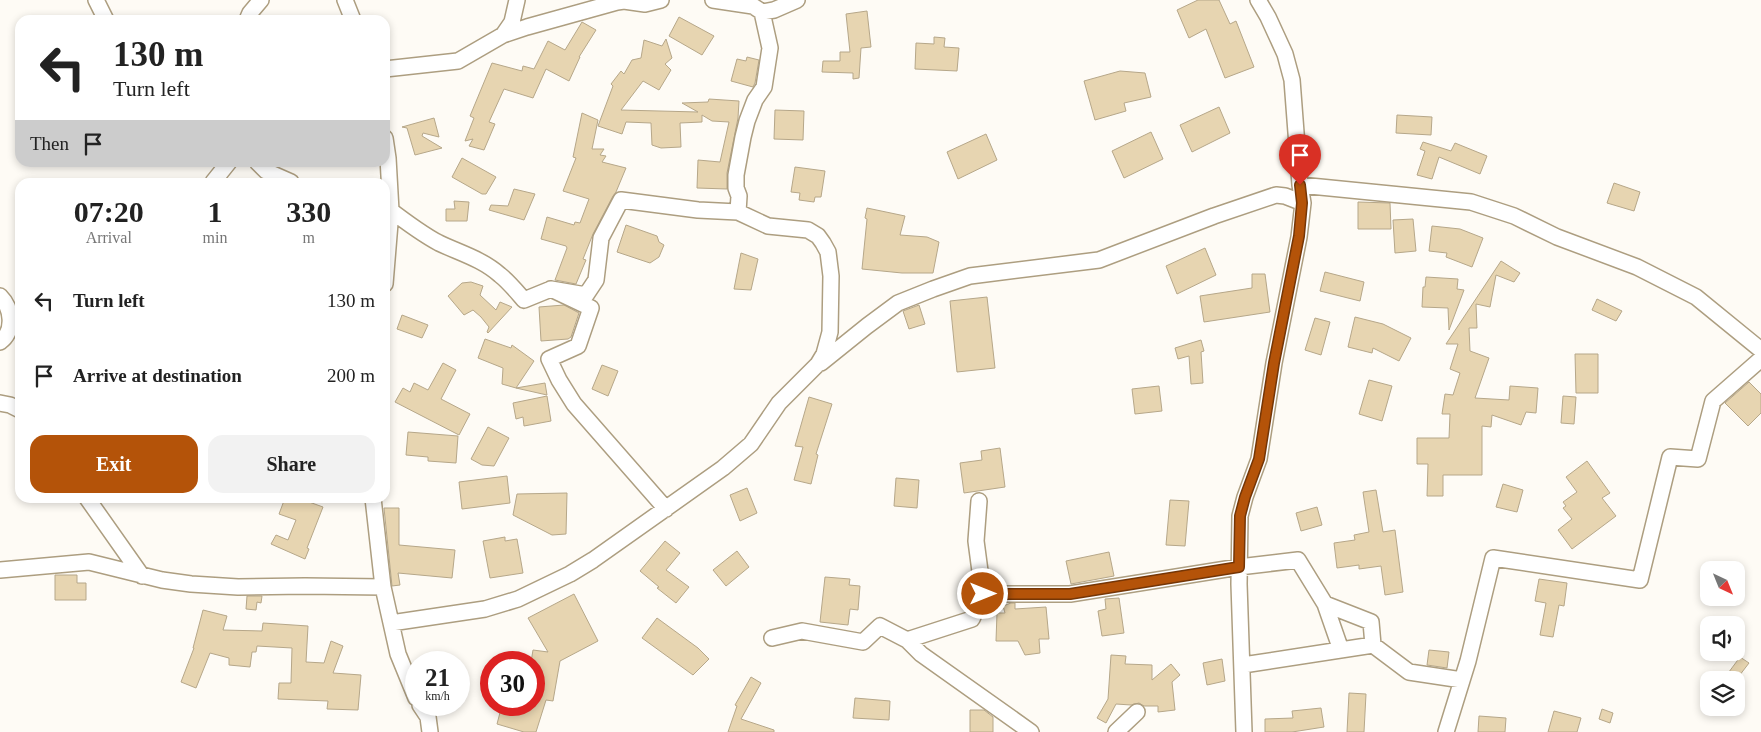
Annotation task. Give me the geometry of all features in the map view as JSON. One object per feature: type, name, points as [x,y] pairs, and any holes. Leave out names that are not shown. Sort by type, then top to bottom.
[{"type":"street","points":[[96,0],[104,15]]},
{"type":"street","points":[[249,15],[261,0]]},
{"type":"street","points":[[346,0],[351,15]]},
{"type":"street","points":[[504,36],[512,22],[517,0]]},
{"type":"street","points":[[390,68],[458,61],[504,36],[526,27],[617,2],[645,4],[661,0]]},
{"type":"street","points":[[713,0],[753,6],[762,12],[774,10],[798,0]]},
{"type":"street","points":[[1244,732],[1239,567],[1240,516],[1259,459],[1272,371],[1299,236],[1302,203],[1292,80],[1285,54],[1258,0]]},
{"type":"street","points":[[738,212],[739,196],[736,188],[736,175],[743,137],[755,100],[764,87],[770,48],[762,12]]},
{"type":"street","points":[[217,178],[225,167]]},
{"type":"street","points":[[262,167],[266,171],[282,178]]},
{"type":"street","points":[[1300,185],[1470,202],[1514,216],[1557,237],[1638,267],[1696,297],[1761,350]]},
{"type":"street","points":[[392,623],[485,609],[518,600],[570,574],[723,468],[750,444],[779,403],[812,371],[855,335],[898,304],[962,278],[994,271],[1099,260],[1214,216],[1276,196],[1285,196],[1302,203]]},
{"type":"street","points":[[390,209],[439,243],[464,252],[491,268],[501,275],[524,300],[551,289],[586,295],[596,280],[601,238],[621,200],[698,210],[738,212],[768,226],[808,230],[818,236],[828,252],[831,276],[830,332],[824,354],[812,371]]},
{"type":"street","points":[[551,289],[591,308],[578,346],[548,359],[558,380],[574,404],[666,509]]},
{"type":"street","points":[[0,296],[8,307],[10,318],[8,334],[0,342]]},
{"type":"street","points":[[1446,732],[1462,680],[1493,558],[1640,580],[1670,458],[1698,459],[1713,401],[1761,359]]},
{"type":"street","points":[[0,403],[15,408]]},
{"type":"street","points":[[907,640],[972,619],[983,594],[976,541],[979,500]]},
{"type":"street","points":[[91,503],[142,576]]},
{"type":"street","points":[[374,503],[383,587],[398,654],[405,671]]},
{"type":"street","points":[[983,594],[1070,594],[1239,567],[1298,560],[1325,604],[1341,650]]},
{"type":"street","points":[[0,570],[89,562],[162,580],[238,588],[305,586],[383,587]]},
{"type":"street","points":[[1325,604],[1371,622],[1373,645]]},
{"type":"street","points":[[772,638],[802,631],[863,642],[880,626],[907,640],[922,654],[1031,732]]},
{"type":"street","points":[[1243,665],[1373,645],[1409,672],[1462,680]]},
{"type":"street","points":[[1116,732],[1137,712]]},
{"type":"street","points":[[427,716],[430,732]]},
{"type":"building","points":[[1198,0],[1219,0],[1230,24],[1236,21],[1254,67],[1225,78],[1206,29],[1189,38],[1177,10]]},
{"type":"building","points":[[867,11],[871,47],[861,48],[859,78],[853,79],[853,73],[822,72],[823,61],[840,61],[840,52],[850,52],[846,14]]},
{"type":"building","points":[[679,17],[714,36],[702,55],[669,36]]},
{"type":"building","points":[[582,22],[596,30],[579,57],[569,81],[546,69],[533,98],[504,89],[489,122],[495,124],[484,150],[469,146],[473,139],[465,141],[474,118],[470,116],[492,63],[522,71],[523,66],[534,69],[548,41],[565,50]]},
{"type":"building","points":[[934,37],[945,38],[944,47],[959,48],[957,71],[915,69],[916,43],[934,44]]},
{"type":"building","points":[[666,39],[672,58],[665,64],[671,70],[659,90],[643,81],[621,110],[698,112],[682,103],[708,102],[709,99],[739,101],[738,118],[727,173],[727,189],[697,188],[698,160],[720,162],[729,122],[712,121],[702,115],[702,122],[680,123],[681,147],[661,148],[652,145],[651,123],[626,122],[622,134],[598,126],[613,86],[611,84],[621,71],[624,74],[632,60],[641,58],[644,40],[662,46]]},
{"type":"building","points":[[747,57],[759,60],[753,87],[731,81],[737,59],[746,61]]},
{"type":"building","points":[[1120,71],[1145,73],[1151,97],[1124,103],[1126,111],[1095,120],[1084,81]]},
{"type":"building","points":[[1219,107],[1230,133],[1192,152],[1180,125]]},
{"type":"building","points":[[775,110],[804,111],[803,140],[774,139]]},
{"type":"building","points":[[582,113],[598,120],[592,149],[604,149],[600,155],[606,156],[602,162],[626,168],[616,192],[593,234],[583,259],[586,260],[576,284],[555,280],[567,248],[566,246],[541,239],[547,217],[574,225],[575,222],[580,223],[589,199],[563,191],[576,158],[573,157]]},
{"type":"building","points":[[1397,115],[1432,117],[1431,135],[1396,133]]},
{"type":"building","points":[[434,118],[439,137],[423,133],[422,136],[442,148],[415,155],[407,128],[402,127]]},
{"type":"building","points":[[1151,132],[1163,159],[1124,178],[1112,151]]},
{"type":"building","points":[[986,134],[997,160],[958,179],[947,152]]},
{"type":"building","points":[[1423,142],[1451,151],[1455,143],[1487,156],[1480,174],[1439,157],[1432,179],[1417,175],[1425,151],[1420,149]]},
{"type":"building","points":[[462,158],[496,177],[486,194],[482,194],[452,177]]},
{"type":"building","points":[[795,167],[825,171],[821,197],[815,197],[814,202],[799,200],[800,193],[791,192]]},
{"type":"building","points":[[1614,183],[1640,192],[1634,211],[1607,203]]},
{"type":"building","points":[[514,189],[535,194],[524,220],[489,210],[491,205],[508,206]]},
{"type":"building","points":[[454,201],[469,202],[467,221],[446,221],[446,209],[455,209]]},
{"type":"building","points":[[1358,202],[1390,203],[1391,229],[1358,229]]},
{"type":"building","points":[[867,208],[905,216],[900,235],[927,237],[939,242],[933,273],[902,273],[862,269]]},
{"type":"building","points":[[1413,219],[1416,251],[1395,253],[1393,220]]},
{"type":"building","points":[[626,225],[657,236],[659,242],[664,245],[659,257],[650,263],[617,252]]},
{"type":"building","points":[[1432,226],[1460,229],[1483,238],[1472,267],[1446,257],[1447,253],[1429,251]]},
{"type":"building","points":[[1205,248],[1216,275],[1177,294],[1166,266]]},
{"type":"building","points":[[741,253],[758,259],[751,290],[734,289]]},
{"type":"building","points":[[1501,261],[1520,273],[1514,282],[1496,275],[1490,307],[1476,304],[1477,328],[1469,328],[1470,351],[1489,358],[1475,398],[1509,400],[1510,386],[1538,388],[1536,413],[1526,412],[1521,425],[1492,415],[1491,427],[1482,426],[1482,475],[1443,475],[1443,496],[1427,496],[1428,464],[1417,464],[1417,438],[1449,438],[1450,414],[1442,414],[1445,394],[1453,395],[1460,373],[1450,369],[1458,344],[1446,344]]},
{"type":"building","points":[[1325,272],[1364,282],[1360,301],[1320,291]]},
{"type":"building","points":[[1252,274],[1265,274],[1270,312],[1204,322],[1200,296],[1252,288]]},
{"type":"building","points":[[1426,277],[1458,279],[1457,289],[1464,290],[1449,330],[1448,308],[1422,307],[1423,287],[1425,287]]},
{"type":"building","points":[[471,282],[483,286],[480,295],[496,310],[500,302],[512,307],[488,333],[489,327],[481,317],[473,310],[464,315],[448,296],[462,283]]},
{"type":"building","points":[[987,297],[995,368],[957,372],[950,301]]},
{"type":"building","points":[[1597,299],[1622,311],[1616,321],[1592,310]]},
{"type":"building","points":[[564,305],[579,313],[571,337],[568,339],[541,341],[539,307]]},
{"type":"building","points":[[919,305],[925,324],[909,329],[903,311]]},
{"type":"building","points":[[402,315],[428,325],[422,338],[397,329]]},
{"type":"building","points":[[1355,317],[1383,324],[1411,338],[1399,361],[1373,348],[1372,353],[1348,347]]},
{"type":"building","points":[[1315,318],[1330,322],[1321,355],[1305,350]]},
{"type":"building","points":[[485,339],[511,348],[512,345],[534,361],[516,388],[502,384],[503,368],[478,358]]},
{"type":"building","points":[[1201,340],[1204,351],[1201,352],[1203,383],[1191,384],[1189,356],[1178,359],[1175,348]]},
{"type":"building","points":[[1575,354],[1598,354],[1598,393],[1576,393]]},
{"type":"building","points":[[443,363],[456,370],[441,399],[470,414],[459,435],[395,402],[403,388],[410,392],[414,383],[428,390]]},
{"type":"building","points":[[602,365],[618,371],[608,396],[592,389]]},
{"type":"building","points":[[1369,380],[1392,386],[1382,421],[1359,414]]},
{"type":"building","points":[[1749,382],[1761,394],[1761,413],[1748,426],[1725,403]]},
{"type":"building","points":[[545,383],[547,395],[516,388]]},
{"type":"building","points":[[1159,386],[1162,411],[1135,414],[1132,389]]},
{"type":"building","points":[[547,396],[551,421],[524,426],[523,417],[516,419],[513,403]]},
{"type":"building","points":[[1563,396],[1576,397],[1574,424],[1561,423]]},
{"type":"building","points":[[809,397],[832,404],[816,454],[818,455],[811,484],[794,480],[803,447],[795,446]]},
{"type":"building","points":[[488,427],[509,438],[494,466],[482,465],[471,459]]},
{"type":"building","points":[[408,432],[458,436],[456,463],[428,461],[428,457],[406,455]]},
{"type":"building","points":[[1000,448],[1005,487],[964,493],[960,463],[982,460],[981,451]]},
{"type":"building","points":[[1587,461],[1610,493],[1602,498],[1616,516],[1572,549],[1558,530],[1572,519],[1563,508],[1566,506],[1563,502],[1577,492],[1566,477]]},
{"type":"building","points":[[507,476],[510,503],[462,509],[459,482]]},
{"type":"building","points":[[896,478],[919,480],[917,508],[894,506]]},
{"type":"building","points":[[1503,484],[1523,490],[1517,512],[1496,507]]},
{"type":"building","points":[[747,488],[757,513],[740,521],[730,495]]},
{"type":"building","points":[[1376,490],[1383,532],[1395,530],[1403,592],[1385,595],[1381,566],[1359,569],[1359,565],[1337,568],[1334,543],[1355,540],[1354,535],[1369,532],[1363,492]]},
{"type":"building","points":[[567,493],[566,534],[552,535],[513,515],[517,494]]},
{"type":"building","points":[[1170,500],[1189,501],[1185,546],[1166,545]]},
{"type":"building","points":[[283,503],[312,503],[323,507],[307,548],[309,549],[305,559],[271,544],[276,535],[288,540],[296,520],[279,514]]},
{"type":"building","points":[[1317,507],[1322,525],[1301,531],[1296,513]]},
{"type":"building","points":[[384,508],[399,508],[399,545],[455,550],[452,578],[398,573],[400,585],[392,586]]},
{"type":"building","points":[[505,537],[505,541],[517,539],[523,573],[490,578],[483,541]]},
{"type":"building","points":[[665,541],[680,553],[666,570],[689,587],[676,603],[640,571]]},
{"type":"building","points":[[737,551],[749,567],[726,586],[713,570]]},
{"type":"building","points":[[1109,552],[1114,576],[1071,584],[1066,561]]},
{"type":"building","points":[[55,575],[77,575],[77,583],[86,583],[86,600],[55,600]]},
{"type":"building","points":[[825,577],[850,579],[849,585],[860,586],[858,610],[850,609],[848,625],[820,622]]},
{"type":"building","points":[[1539,579],[1567,583],[1564,606],[1559,605],[1553,637],[1540,635],[1546,603],[1535,601]]},
{"type":"building","points":[[574,594],[598,641],[560,661],[553,701],[546,700],[545,703],[545,652],[548,652],[528,618]]},
{"type":"building","points":[[247,596],[262,596],[261,603],[257,602],[256,610],[246,609]]},
{"type":"building","points":[[1119,598],[1124,633],[1102,636],[1098,611],[1106,609],[1105,599]]},
{"type":"building","points":[[1015,603],[1015,609],[1046,607],[1049,639],[1039,639],[1040,653],[1025,655],[1018,641],[996,641],[997,613],[1005,613],[1003,606]]},
{"type":"building","points":[[203,610],[227,616],[223,630],[262,631],[263,623],[308,626],[306,662],[324,663],[331,641],[343,646],[333,673],[361,675],[358,710],[327,709],[328,701],[278,699],[279,683],[291,683],[292,648],[257,646],[256,652],[252,652],[250,667],[229,665],[229,658],[210,653],[196,688],[181,682],[194,648]]},
{"type":"building","points":[[657,618],[698,648],[709,659],[693,675],[642,638]]},
{"type":"building","points":[[1429,650],[1449,652],[1447,668],[1427,665]]},
{"type":"building","points":[[1111,655],[1126,656],[1125,664],[1152,665],[1152,680],[1171,664],[1180,675],[1172,682],[1175,710],[1158,712],[1158,706],[1144,706],[1139,703],[1131,705],[1116,704],[1106,723],[1097,718],[1108,699]]},
{"type":"building","points":[[1222,659],[1225,681],[1207,685],[1203,663]]},
{"type":"building","points":[[1745,660],[1749,663],[1743,671],[1730,671],[1737,661]]},
{"type":"building","points":[[751,677],[761,683],[741,719],[774,730],[774,732],[728,732],[737,706],[735,705]]},
{"type":"building","points":[[1349,693],[1366,694],[1364,732],[1347,732]]},
{"type":"building","points":[[855,698],[890,701],[889,720],[853,718]]},
{"type":"building","points":[[1321,708],[1324,727],[1292,732],[1265,732],[1265,719],[1293,718],[1292,711]]},
{"type":"building","points":[[1602,709],[1613,713],[1610,723],[1599,719]]},
{"type":"building","points":[[970,710],[984,710],[993,717],[993,732],[970,732]]},
{"type":"building","points":[[1554,711],[1581,718],[1577,732],[1548,732]]},
{"type":"building","points":[[499,716],[541,716],[536,732],[524,732],[497,724]]},
{"type":"building","points":[[1479,716],[1506,718],[1505,732],[1478,732]]},
{"type":"route","points":[[983,594],[1070,594],[1239,567],[1238,538],[1240,516],[1259,459],[1268,394],[1299,236],[1302,203],[1300,185]]}]
